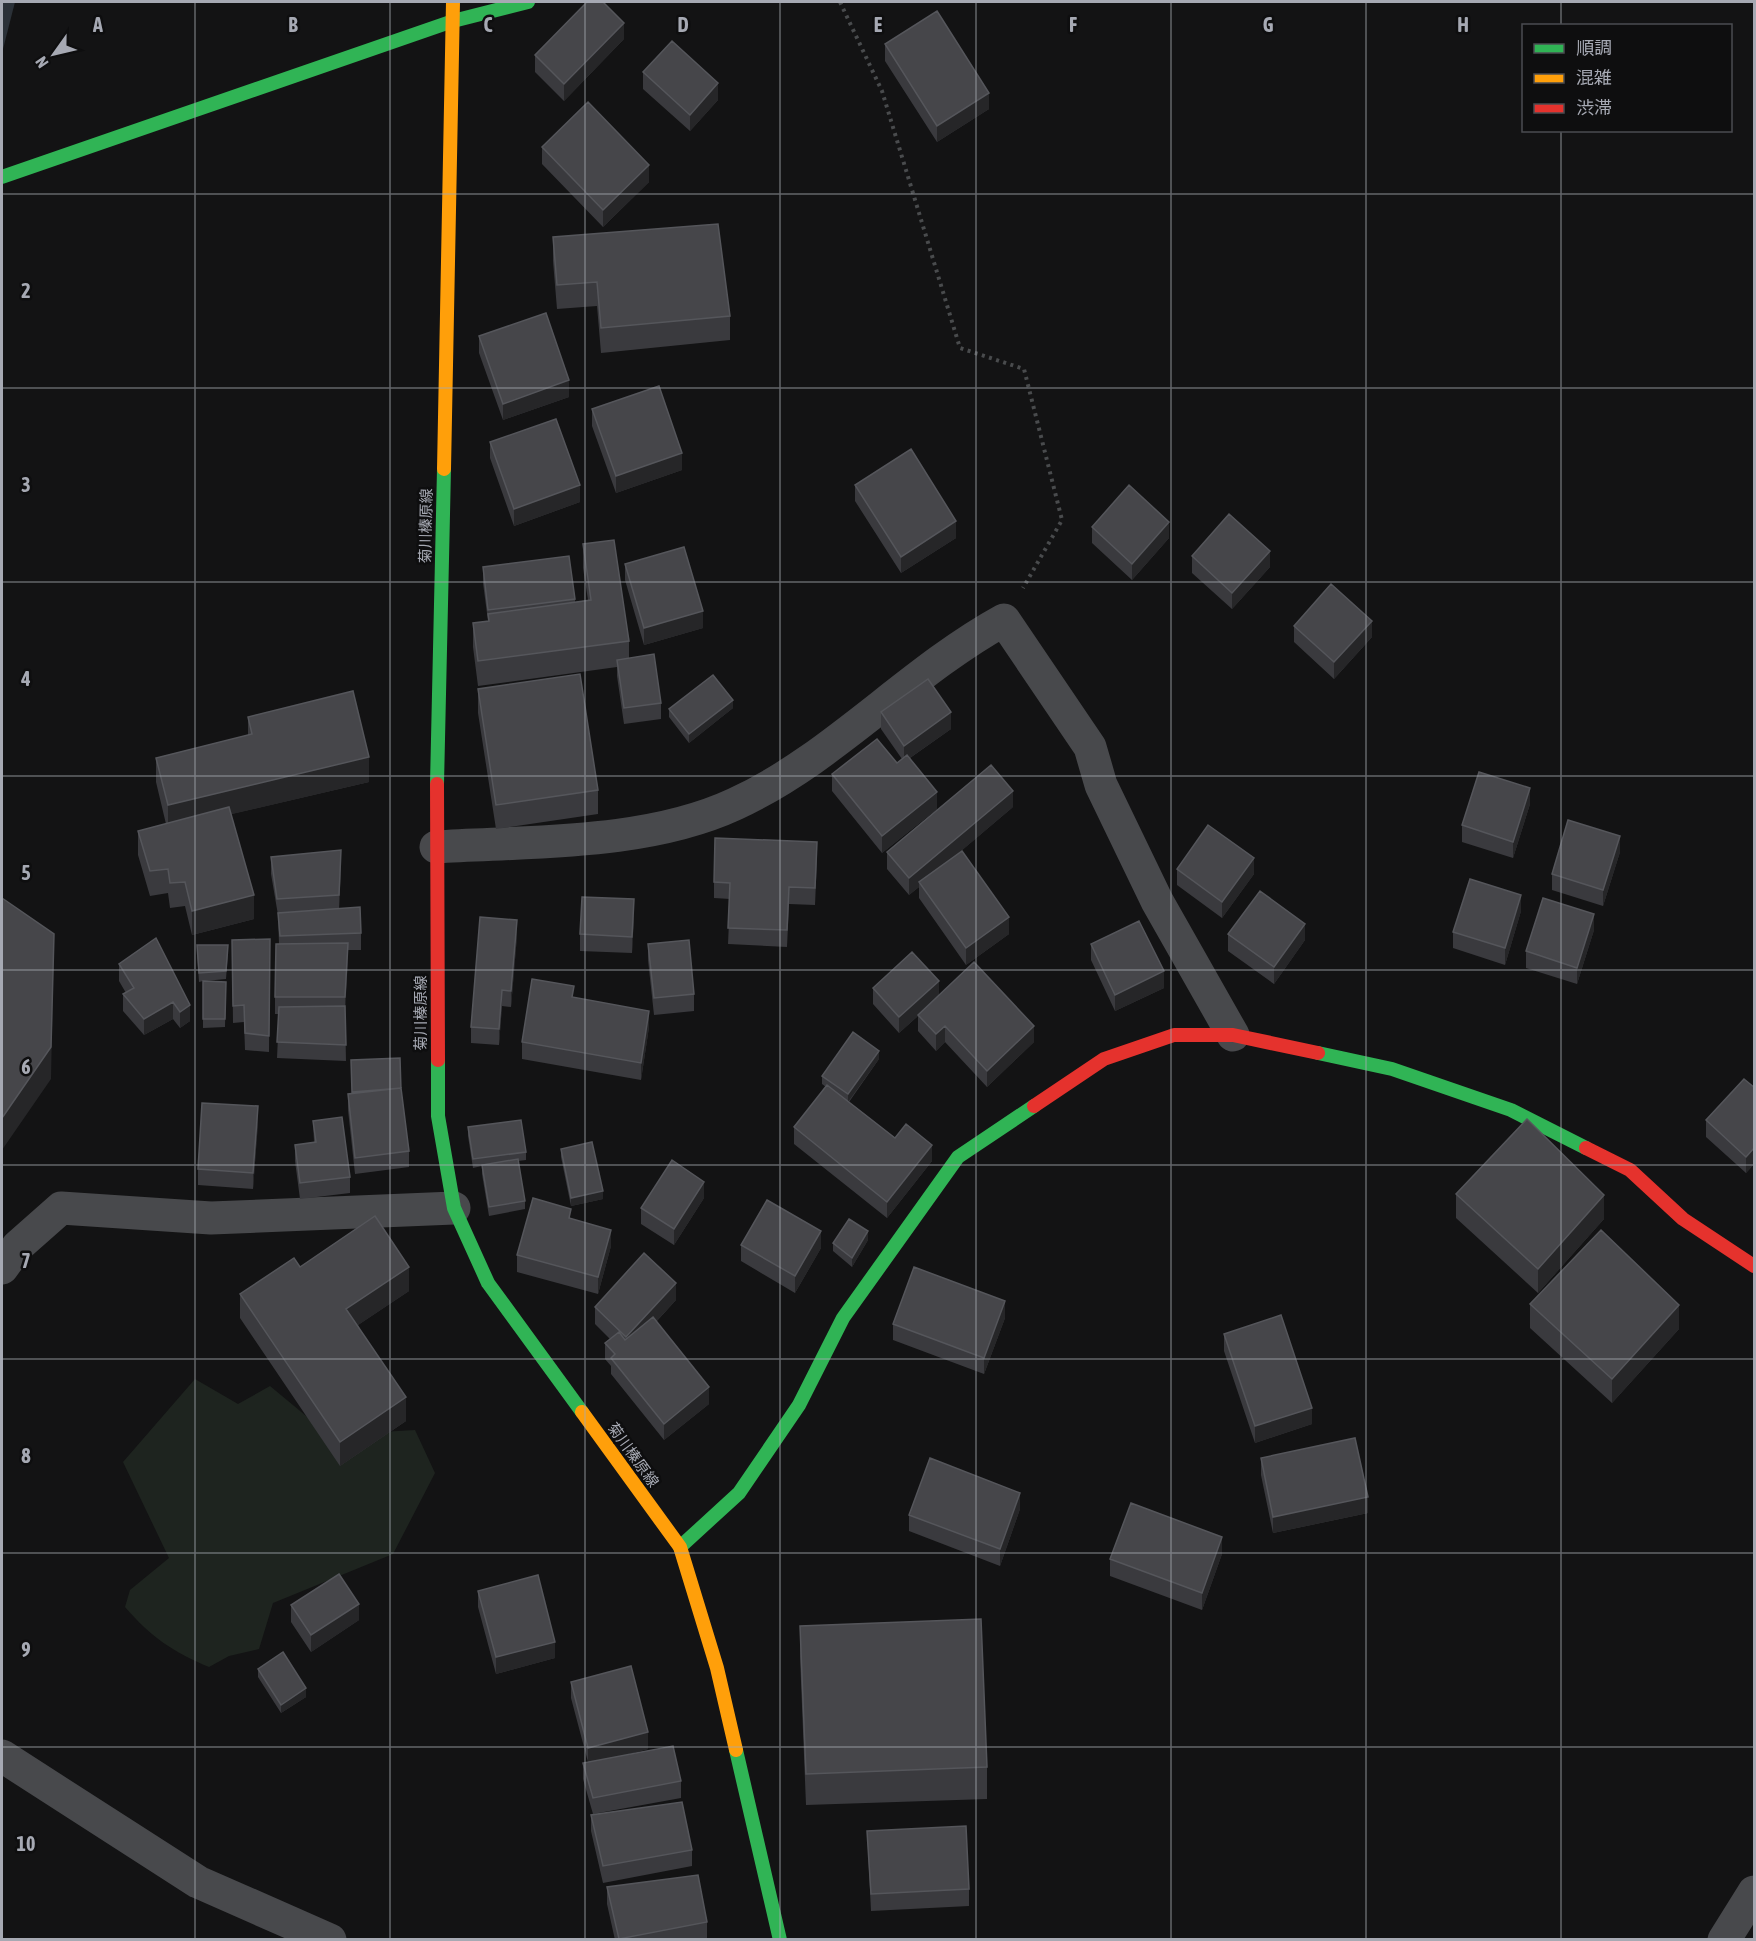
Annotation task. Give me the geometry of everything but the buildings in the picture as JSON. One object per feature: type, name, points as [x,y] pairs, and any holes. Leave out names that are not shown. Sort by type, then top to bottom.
[{"type":"main road","name":"菊川榛原線","points":[[453,2],[436,847],[438,1116],[454,1208],[488,1283],[680,1546],[717,1668],[780,1940]]},
{"type":"main road","points":[[2,177],[453,21],[528,2]]},
{"type":"main road","points":[[680,1546],[739,1493],[799,1405],[843,1318],[958,1158],[1104,1059],[1174,1035],[1233,1035],[1392,1069],[1511,1110],[1630,1170],[1683,1219],[1755,1266]]},
{"type":"street","points":[[436,847],[607,836],[678,824],[735,804],[811,759],[967,640],[1004,620],[1090,747],[1101,785],[1157,901],[1233,1035]]},
{"type":"street","points":[[2,1268],[18,1246],[61,1208],[211,1218],[454,1208]]},
{"type":"street","points":[[2,1756],[198,1882],[330,1940]]},
{"type":"street","points":[[1724,1940],[1755,1892]]},
{"type":"path","points":[[840,2],[882,91],[960,348],[1024,369],[1062,520],[1004,620]]},
{"type":"shaded area","points":[[2,2],[15,2],[2,53]]},
{"type":"shaded area","points":[[195,1379],[238,1404],[270,1386],[329,1435],[415,1430],[435,1473],[393,1554],[273,1603],[259,1649],[229,1656],[209,1667],[184,1656],[163,1643],[125,1607],[130,1590],[169,1558],[123,1462]]},
{"type":"traffic: fast","points":[[2,177],[453,21],[528,2]]},
{"type":"traffic: fast","points":[[437,784],[444,469]]},
{"type":"traffic: fast","points":[[1318,1053],[1392,1069],[1511,1110],[1586,1148]]},
{"type":"traffic: fast","points":[[438,1060],[438,1116],[454,1208],[488,1283],[582,1412]]},
{"type":"traffic: fast","points":[[680,1547],[739,1493],[799,1405],[843,1318],[958,1157],[1034,1106]]},
{"type":"traffic: fast","points":[[736,1750],[780,1940]]},
{"type":"traffic: slow","points":[[444,469],[453,2]]},
{"type":"traffic: slow","points":[[582,1412],[680,1547],[717,1668],[736,1750]]},
{"type":"traffic: jam","points":[[437,784],[438,1060]]},
{"type":"traffic: jam","points":[[1034,1106],[1104,1059],[1174,1035],[1233,1035],[1318,1053]]},
{"type":"traffic: jam","points":[[1586,1148],[1630,1170],[1683,1219],[1754,1266]]}]
